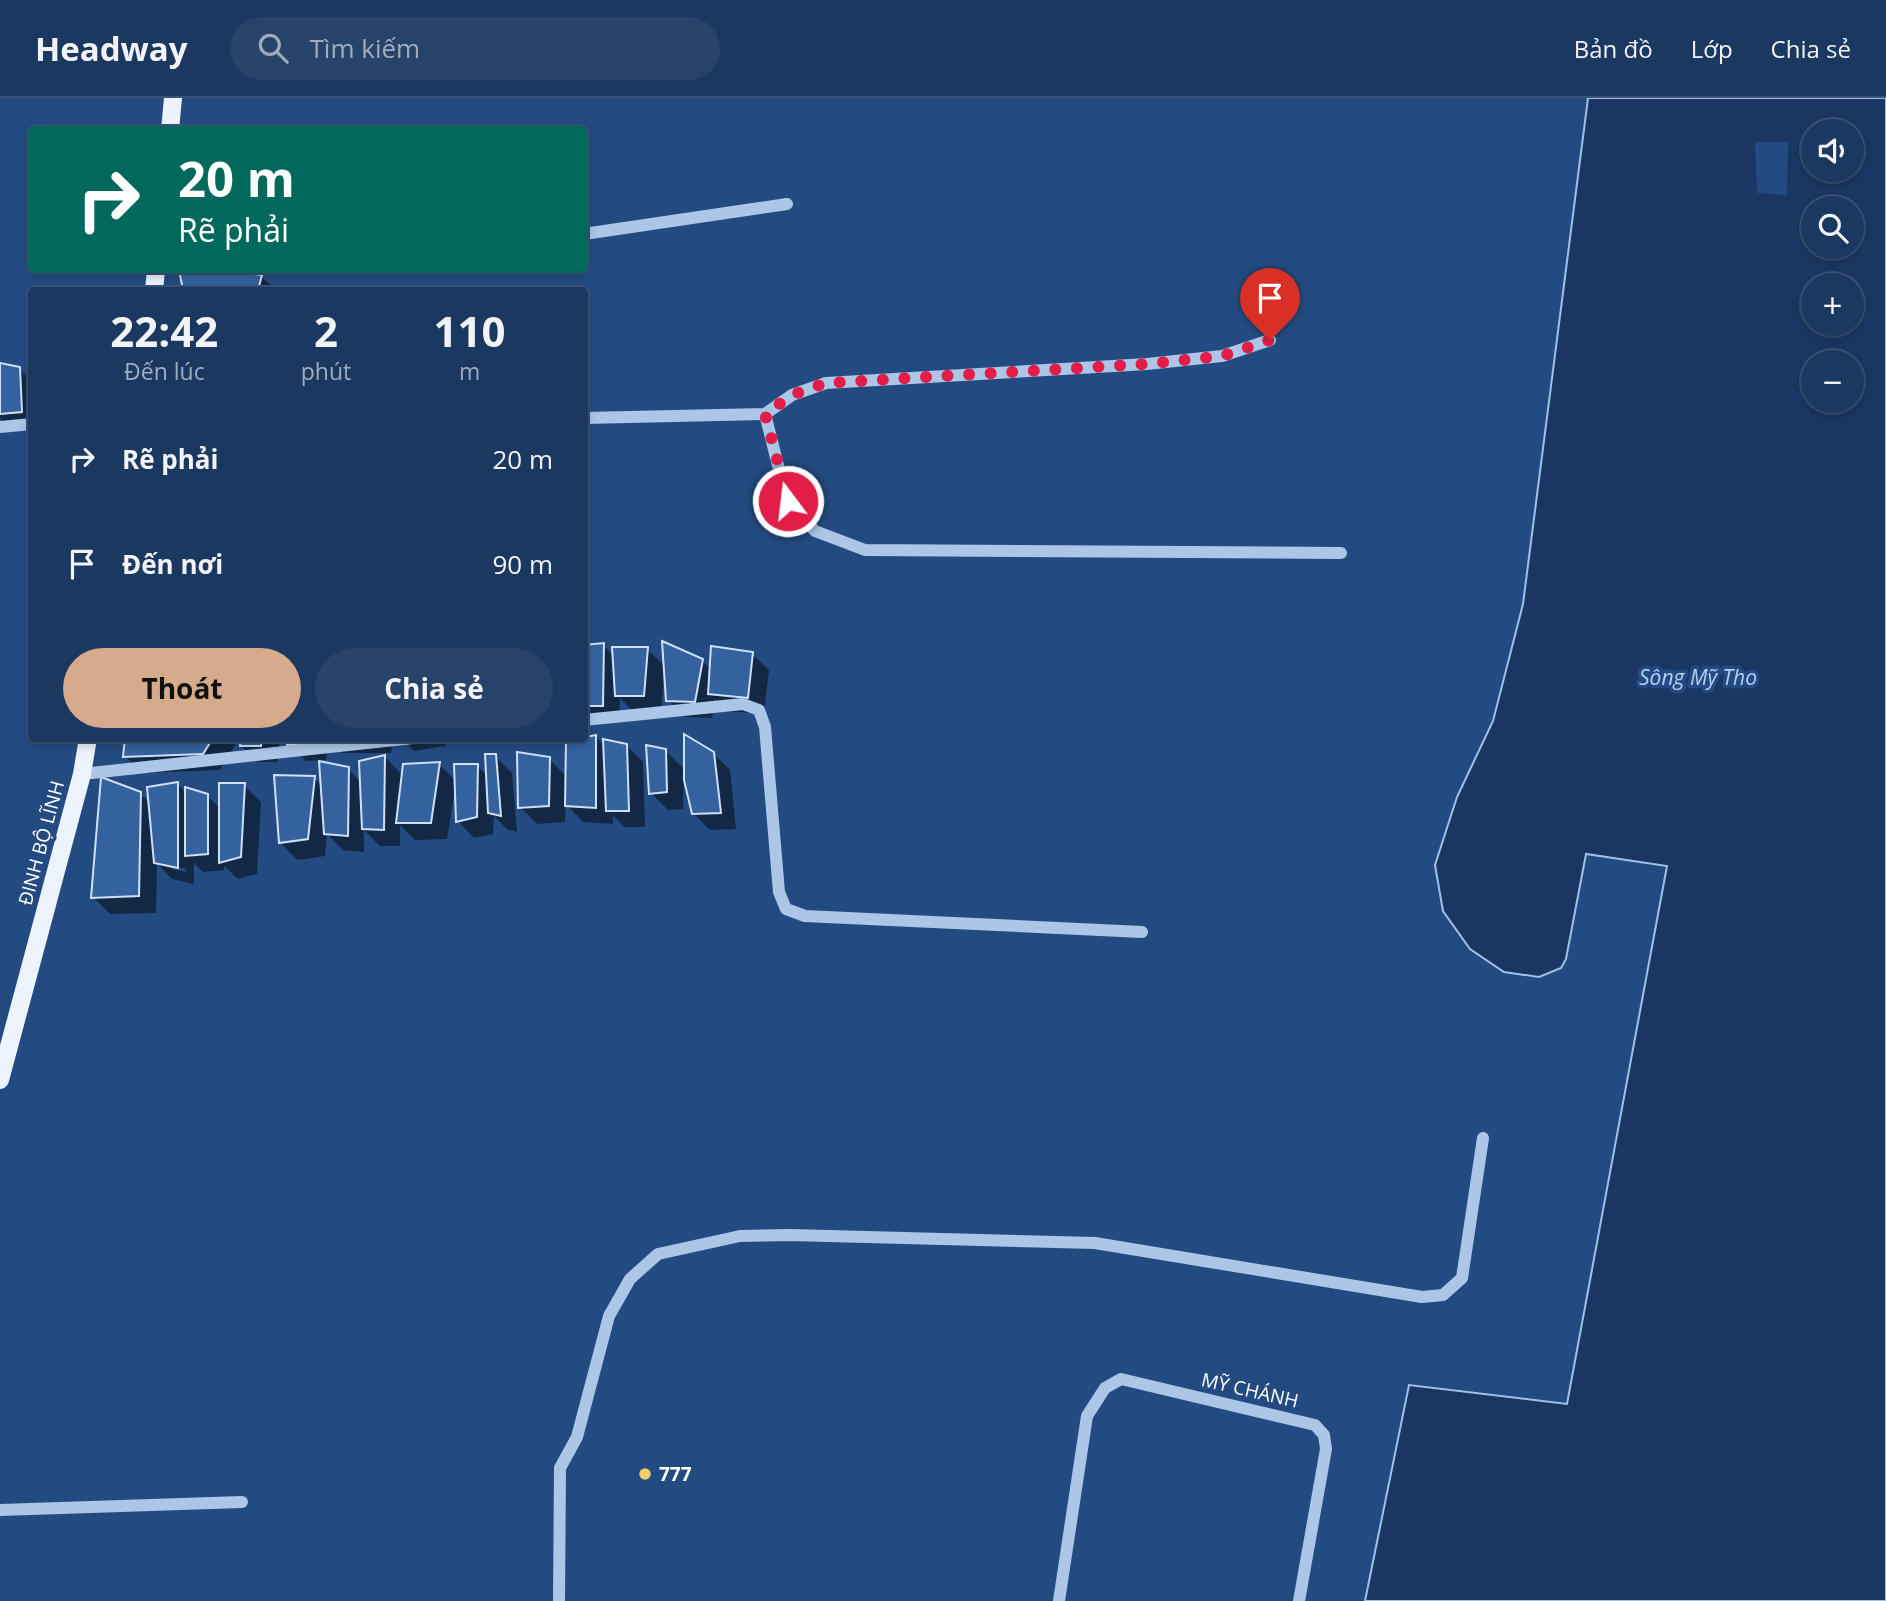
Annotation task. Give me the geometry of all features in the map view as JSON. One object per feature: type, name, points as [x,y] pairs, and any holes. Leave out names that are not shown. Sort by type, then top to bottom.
[{"type":"main road","points":[[170,126],[173,98]]},
{"type":"main road","name":"ĐINH BỘ LĨNH","points":[[0,1080],[82,774],[87,742]]},
{"type":"street","points":[[588,233],[788,204]]},
{"type":"street","points":[[588,418],[765,414],[792,395],[826,383],[1147,364],[1222,356],[1270,340]]},
{"type":"street","points":[[765,414],[788,501],[815,531],[865,550],[1342,553]]},
{"type":"street","points":[[0,427],[28,424]]},
{"type":"street","points":[[588,720],[743,704],[759,710],[765,727],[779,892],[786,909],[805,916],[1142,932]]},
{"type":"street","points":[[82,774],[376,742]]},
{"type":"street","points":[[559,1601],[560,1468],[577,1437],[609,1316],[630,1279],[658,1254],[740,1236],[790,1234],[1095,1243],[1422,1297],[1443,1295],[1462,1278],[1483,1138]]},
{"type":"street","name":"MỸ CHÁNH","points":[[1059,1601],[1087,1416],[1105,1388],[1121,1379],[1315,1425],[1324,1435],[1326,1449],[1299,1601]]},
{"type":"street","points":[[0,1510],[242,1502]]},
{"type":"water","name":"Sông Mỹ Tho","points":[[1588,98],[1886,98],[1886,1601],[1365,1601],[1409,1385],[1567,1404],[1667,866],[1586,854],[1566,959],[1561,968],[1539,977],[1504,972],[1470,949],[1443,911],[1435,865],[1457,797],[1493,721],[1523,604]]},
{"type":"pier","points":[[1755,142],[1788,142],[1787,195],[1757,193]]},
{"type":"building","points":[[180,273],[262,275],[259,287],[182,287]]},
{"type":"building","points":[[0,363],[20,367],[22,412],[0,414]]},
{"type":"building","points":[[662,641],[703,659],[695,702],[666,701]]},
{"type":"building","points":[[604,643],[603,706],[588,706],[588,645]]},
{"type":"building","points":[[711,646],[753,652],[748,698],[708,694]]},
{"type":"building","points":[[612,647],[648,647],[644,696],[615,696]]},
{"type":"building","points":[[684,734],[714,752],[721,813],[692,814],[684,780]]},
{"type":"building","points":[[596,735],[596,808],[565,806],[566,742],[588,742],[588,737]]},
{"type":"building","points":[[603,739],[627,744],[629,811],[606,811]]},
{"type":"building","points":[[125,742],[210,742],[203,754],[123,757]]},
{"type":"building","points":[[240,742],[262,742],[261,746],[240,746]]},
{"type":"building","points":[[287,742],[310,742],[310,744],[287,745]]},
{"type":"building","points":[[646,745],[666,749],[667,792],[649,794]]},
{"type":"building","points":[[517,752],[550,757],[549,806],[518,808]]},
{"type":"building","points":[[485,754],[496,754],[501,816],[488,813]]},
{"type":"building","points":[[385,755],[384,830],[362,829],[359,761]]},
{"type":"building","points":[[319,761],[349,767],[348,836],[324,834]]},
{"type":"building","points":[[440,762],[431,823],[396,823],[403,764]]},
{"type":"building","points":[[454,764],[478,764],[477,817],[456,822]]},
{"type":"building","points":[[274,775],[315,776],[308,839],[279,843]]},
{"type":"building","points":[[101,777],[141,792],[139,896],[91,898]]},
{"type":"building","points":[[178,782],[178,868],[154,863],[147,787]]},
{"type":"building","points":[[219,783],[245,783],[241,857],[219,863]]},
{"type":"building","points":[[185,787],[208,794],[208,854],[185,856]]},
{"type":"place","name":"777","points":[[645,1474]]},
{"type":"route","points":[[788,501],[765,414],[792,395],[826,383],[1147,364],[1222,356],[1270,340]]}]
